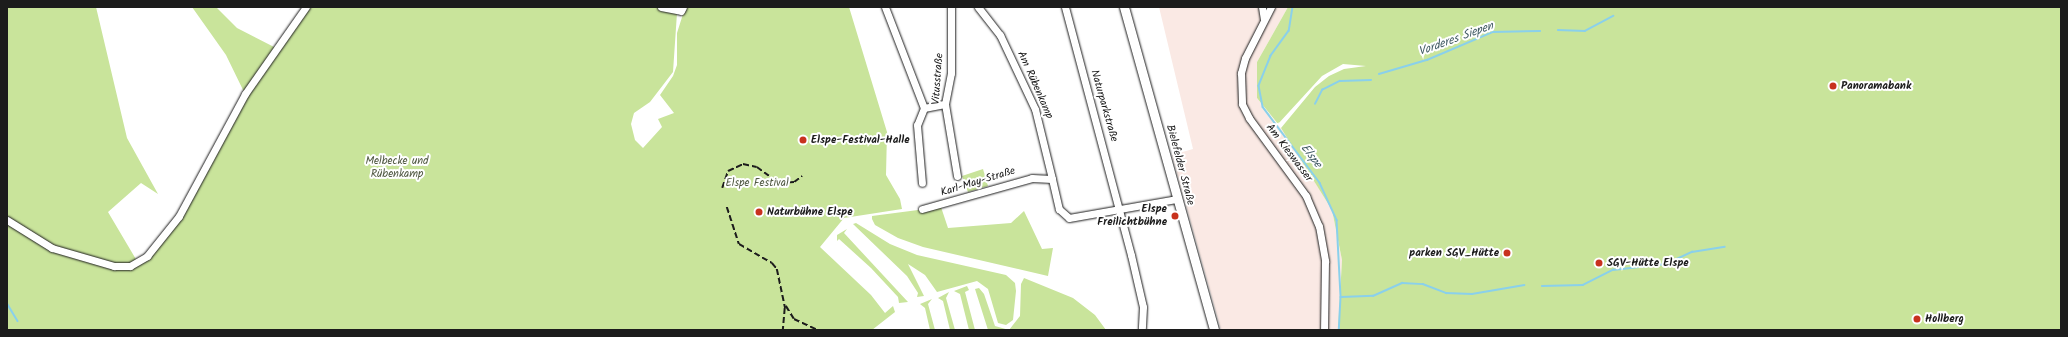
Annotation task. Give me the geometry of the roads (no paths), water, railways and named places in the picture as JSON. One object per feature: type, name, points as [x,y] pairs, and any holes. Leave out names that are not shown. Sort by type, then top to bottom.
[{"type":"main road","name":"Bielefelder Straße","points":[[1124,7],[1214,330]]},
{"type":"street","points":[[7,220],[52,248],[120,267],[141,260],[158,245],[177,220],[200,184],[245,94],[306,7]]},
{"type":"street","points":[[661,7],[681,11],[683,7]]},
{"type":"street","points":[[885,7],[924,108],[917,125],[922,183]]},
{"type":"street","name":"Vitusstraße","points":[[951,7],[951,73],[945,104],[957,176]]},
{"type":"street","name":"Am Rübenkamp","points":[[978,7],[986,10],[1000,35],[1035,109],[1052,179]]},
{"type":"street","name":"Naturparkstraße","points":[[1065,7],[1120,210],[1142,299],[1142,328]]},
{"type":"street","points":[[1262,7],[1264,19]]},
{"type":"street","name":"Am Kieswasser","points":[[1271,7],[1264,19],[1241,73],[1242,104],[1252,123],[1306,196],[1319,226],[1324,261],[1324,330]]},
{"type":"street","points":[[924,108],[945,104]]},
{"type":"street","name":"Karl-May-Straße","points":[[922,209],[1025,178],[1052,179]]},
{"type":"street","points":[[1052,179],[1059,209],[1066,217],[1081,218],[1177,199]]},
{"type":"waterway","name":"Elspe","points":[[1293,7],[1289,31],[1271,56],[1259,86],[1263,107],[1320,183],[1337,220],[1341,297],[1339,330]]},
{"type":"waterway","name":"Vorderes Siepen","points":[[1558,30],[1585,31],[1613,16]]},
{"type":"waterway","name":"Vorderes Siepen","points":[[1379,74],[1427,60],[1493,32],[1540,31]]},
{"type":"waterway","name":"Vorderes Siepen","points":[[1315,104],[1322,90],[1340,81],[1371,80]]},
{"type":"waterway","points":[[1542,286],[1583,285],[1613,270],[1666,264],[1692,252],[1725,247]]},
{"type":"waterway","points":[[1341,297],[1373,296],[1402,283],[1423,284],[1446,293],[1472,294],[1524,285]]},
{"type":"waterway","points":[[7,303],[18,321]]},
{"type":"railway","points":[[722,188],[728,171],[743,164],[757,167],[779,183],[794,182],[802,176]]},
{"type":"railway","points":[[727,207],[739,244],[772,263],[777,269],[785,308],[783,330]]},
{"type":"railway","points":[[786,306],[794,319],[818,330]]},
{"type":"place","name":"Panoramabank","points":[[1833,86]]},
{"type":"place","name":"Elspe-Festival-Halle","points":[[803,140]]},
{"type":"place","name":"Naturbühne Elspe","points":[[759,212]]},
{"type":"place","name":"Elspe Freilichtbühne","points":[[1175,216]]},
{"type":"place","name":"parken SGV_Hütte","points":[[1507,253]]},
{"type":"place","name":"SGV-Hütte Elspe","points":[[1599,263]]},
{"type":"place","name":"Hollberg","points":[[1917,319]]},
{"type":"park label","name":"Melbecke und Rübenkamp","points":[[397,168]]},
{"type":"park label","name":"Elspe Festival","points":[[757,183]]}]
